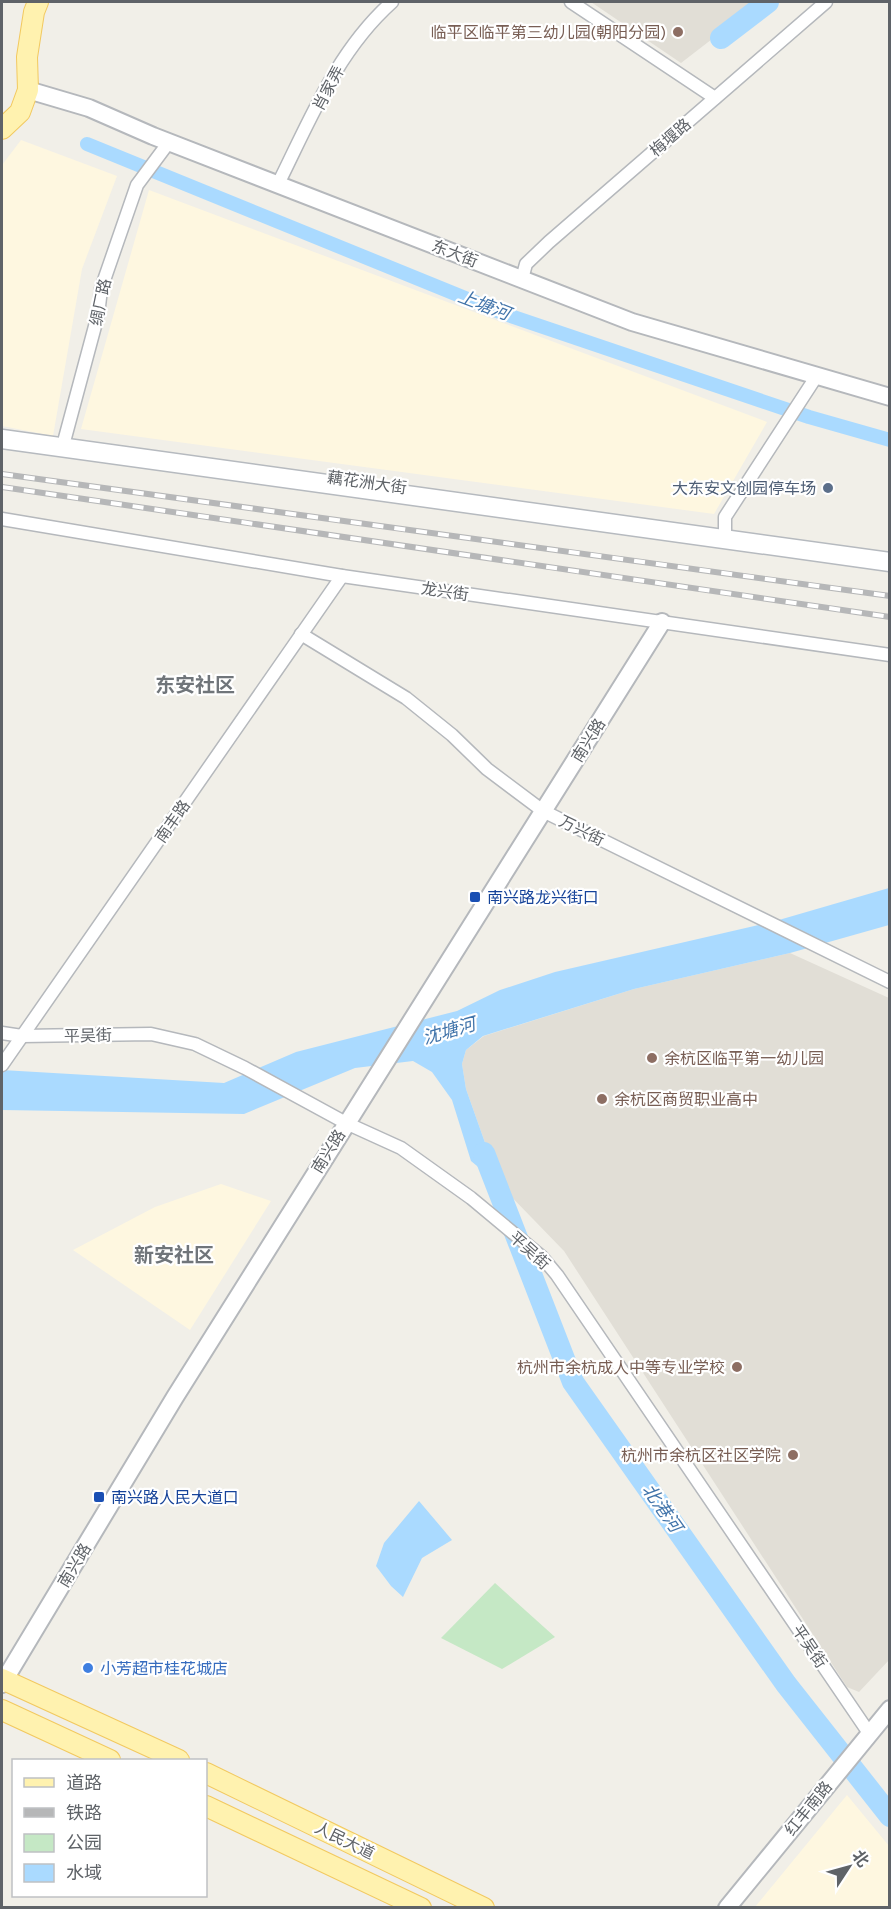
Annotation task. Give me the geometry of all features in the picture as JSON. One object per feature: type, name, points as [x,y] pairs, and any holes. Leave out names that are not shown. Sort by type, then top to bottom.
[{"type":"main road","points":[[2,129],[20,112],[28,90],[27,57],[34,12],[38,2]]},
{"type":"main road","name":"藕花洲大街","points":[[2,428],[890,562]]},
{"type":"main road","name":"藕花洲大街","points":[[2,439],[727,537]]},
{"type":"main road","points":[[2,1681],[175,1759]]},
{"type":"main road","points":[[2,1710],[106,1759]]},
{"type":"main road","name":"人民大道","points":[[207,1773],[484,1908]]},
{"type":"main road","name":"人民大道","points":[[207,1806],[421,1908]]},
{"type":"street","name":"肖家弄","points":[[278,184],[333,76],[355,40],[377,6],[392,2]]},
{"type":"street","points":[[571,2],[715,98]]},
{"type":"street","name":"梅堰路","points":[[522,279],[526,264],[549,242],[826,2]]},
{"type":"street","name":"东大街","points":[[28,90],[90,108],[169,142],[632,322],[890,397]]},
{"type":"street","name":"绸厂路","points":[[65,438],[98,315],[100,289],[137,185],[169,142]]},
{"type":"street","points":[[727,537],[725,517],[816,377]]},
{"type":"street","name":"龙兴街","points":[[2,519],[342,576],[890,655]]},
{"type":"street","name":"南丰路","points":[[2,1065],[342,576]]},
{"type":"street","name":"南兴路","points":[[2,1681],[346,1123],[382,1070],[662,622]]},
{"type":"street","name":"万兴街","points":[[301,634],[406,698],[452,735],[487,769],[543,811],[890,982]]},
{"type":"street","name":"平吴街","points":[[2,1033],[22,1036],[151,1034],[195,1044],[245,1068],[346,1123],[401,1148],[479,1205],[556,1275],[869,1733]]},
{"type":"street","name":"红丰南路","points":[[727,1908],[890,1709]]},
{"type":"shaded area","name":"临平区临平第三幼儿园(朝阳分园)","points":[[591,2],[760,2],[681,63]]},
{"type":"shaded area","points":[[21,140],[117,176],[82,269],[53,436],[2,426],[2,165]]},
{"type":"shaded area","points":[[149,190],[767,422],[714,514],[81,429]]},
{"type":"shaded area","name":"杭州市余杭区社区学院","points":[[790,953],[889,998],[890,1659],[859,1692],[847,1687],[564,1251],[500,1185],[466,1089],[462,1064],[466,1050],[484,1036],[634,989]]},
{"type":"shaded area","points":[[221,1184],[271,1201],[190,1330],[73,1250],[155,1207]]},
{"type":"shaded area","points":[[847,1795],[889,1846],[889,1907],[755,1907]]},
{"type":"green space","points":[[495,1583],[555,1637],[502,1669],[441,1638]]},
{"type":"water","name":"沈塘河","points":[[889,888],[889,925],[790,953],[634,989],[483,1036],[466,1050],[462,1064],[466,1089],[500,1185],[471,1161],[452,1100],[432,1072],[413,1061],[355,1068],[244,1114],[2,1110],[2,1070],[224,1083],[296,1052],[457,1011],[500,990],[555,972],[772,922]]},
{"type":"water","points":[[419,1501],[452,1540],[422,1558],[403,1597],[391,1586],[376,1566],[384,1543]]},
{"type":"waterway","points":[[721,38],[768,2]]},
{"type":"waterway","name":"上塘河","points":[[87,144],[502,313],[809,417],[890,440]]},
{"type":"waterway","name":"北港河","points":[[484,1153],[573,1382],[786,1684],[890,1816]]},
{"type":"railway","points":[[2,474],[890,596]]},
{"type":"railway","points":[[2,487],[890,617]]},
{"type":"place","name":"临平区临平第三幼儿园(朝阳分园)","points":[[678,32]]},
{"type":"place","name":"大东安文创园停车场","points":[[828,488]]},
{"type":"place","name":"南兴路龙兴街口","points":[[475,897]]},
{"type":"place","name":"余杭区临平第一幼儿园","points":[[652,1058]]},
{"type":"place","name":"余杭区商贸职业高中","points":[[602,1099]]},
{"type":"place","name":"杭州市余杭成人中等专业学校","points":[[737,1367]]},
{"type":"place","name":"杭州市余杭区社区学院","points":[[793,1455]]},
{"type":"place","name":"南兴路人民大道口","points":[[99,1497]]},
{"type":"place","name":"小芳超市桂花城店","points":[[88,1668]]},
{"type":"district","name":"东安社区","points":[[195,685]]},
{"type":"district","name":"新安社区","points":[[174,1255]]}]
